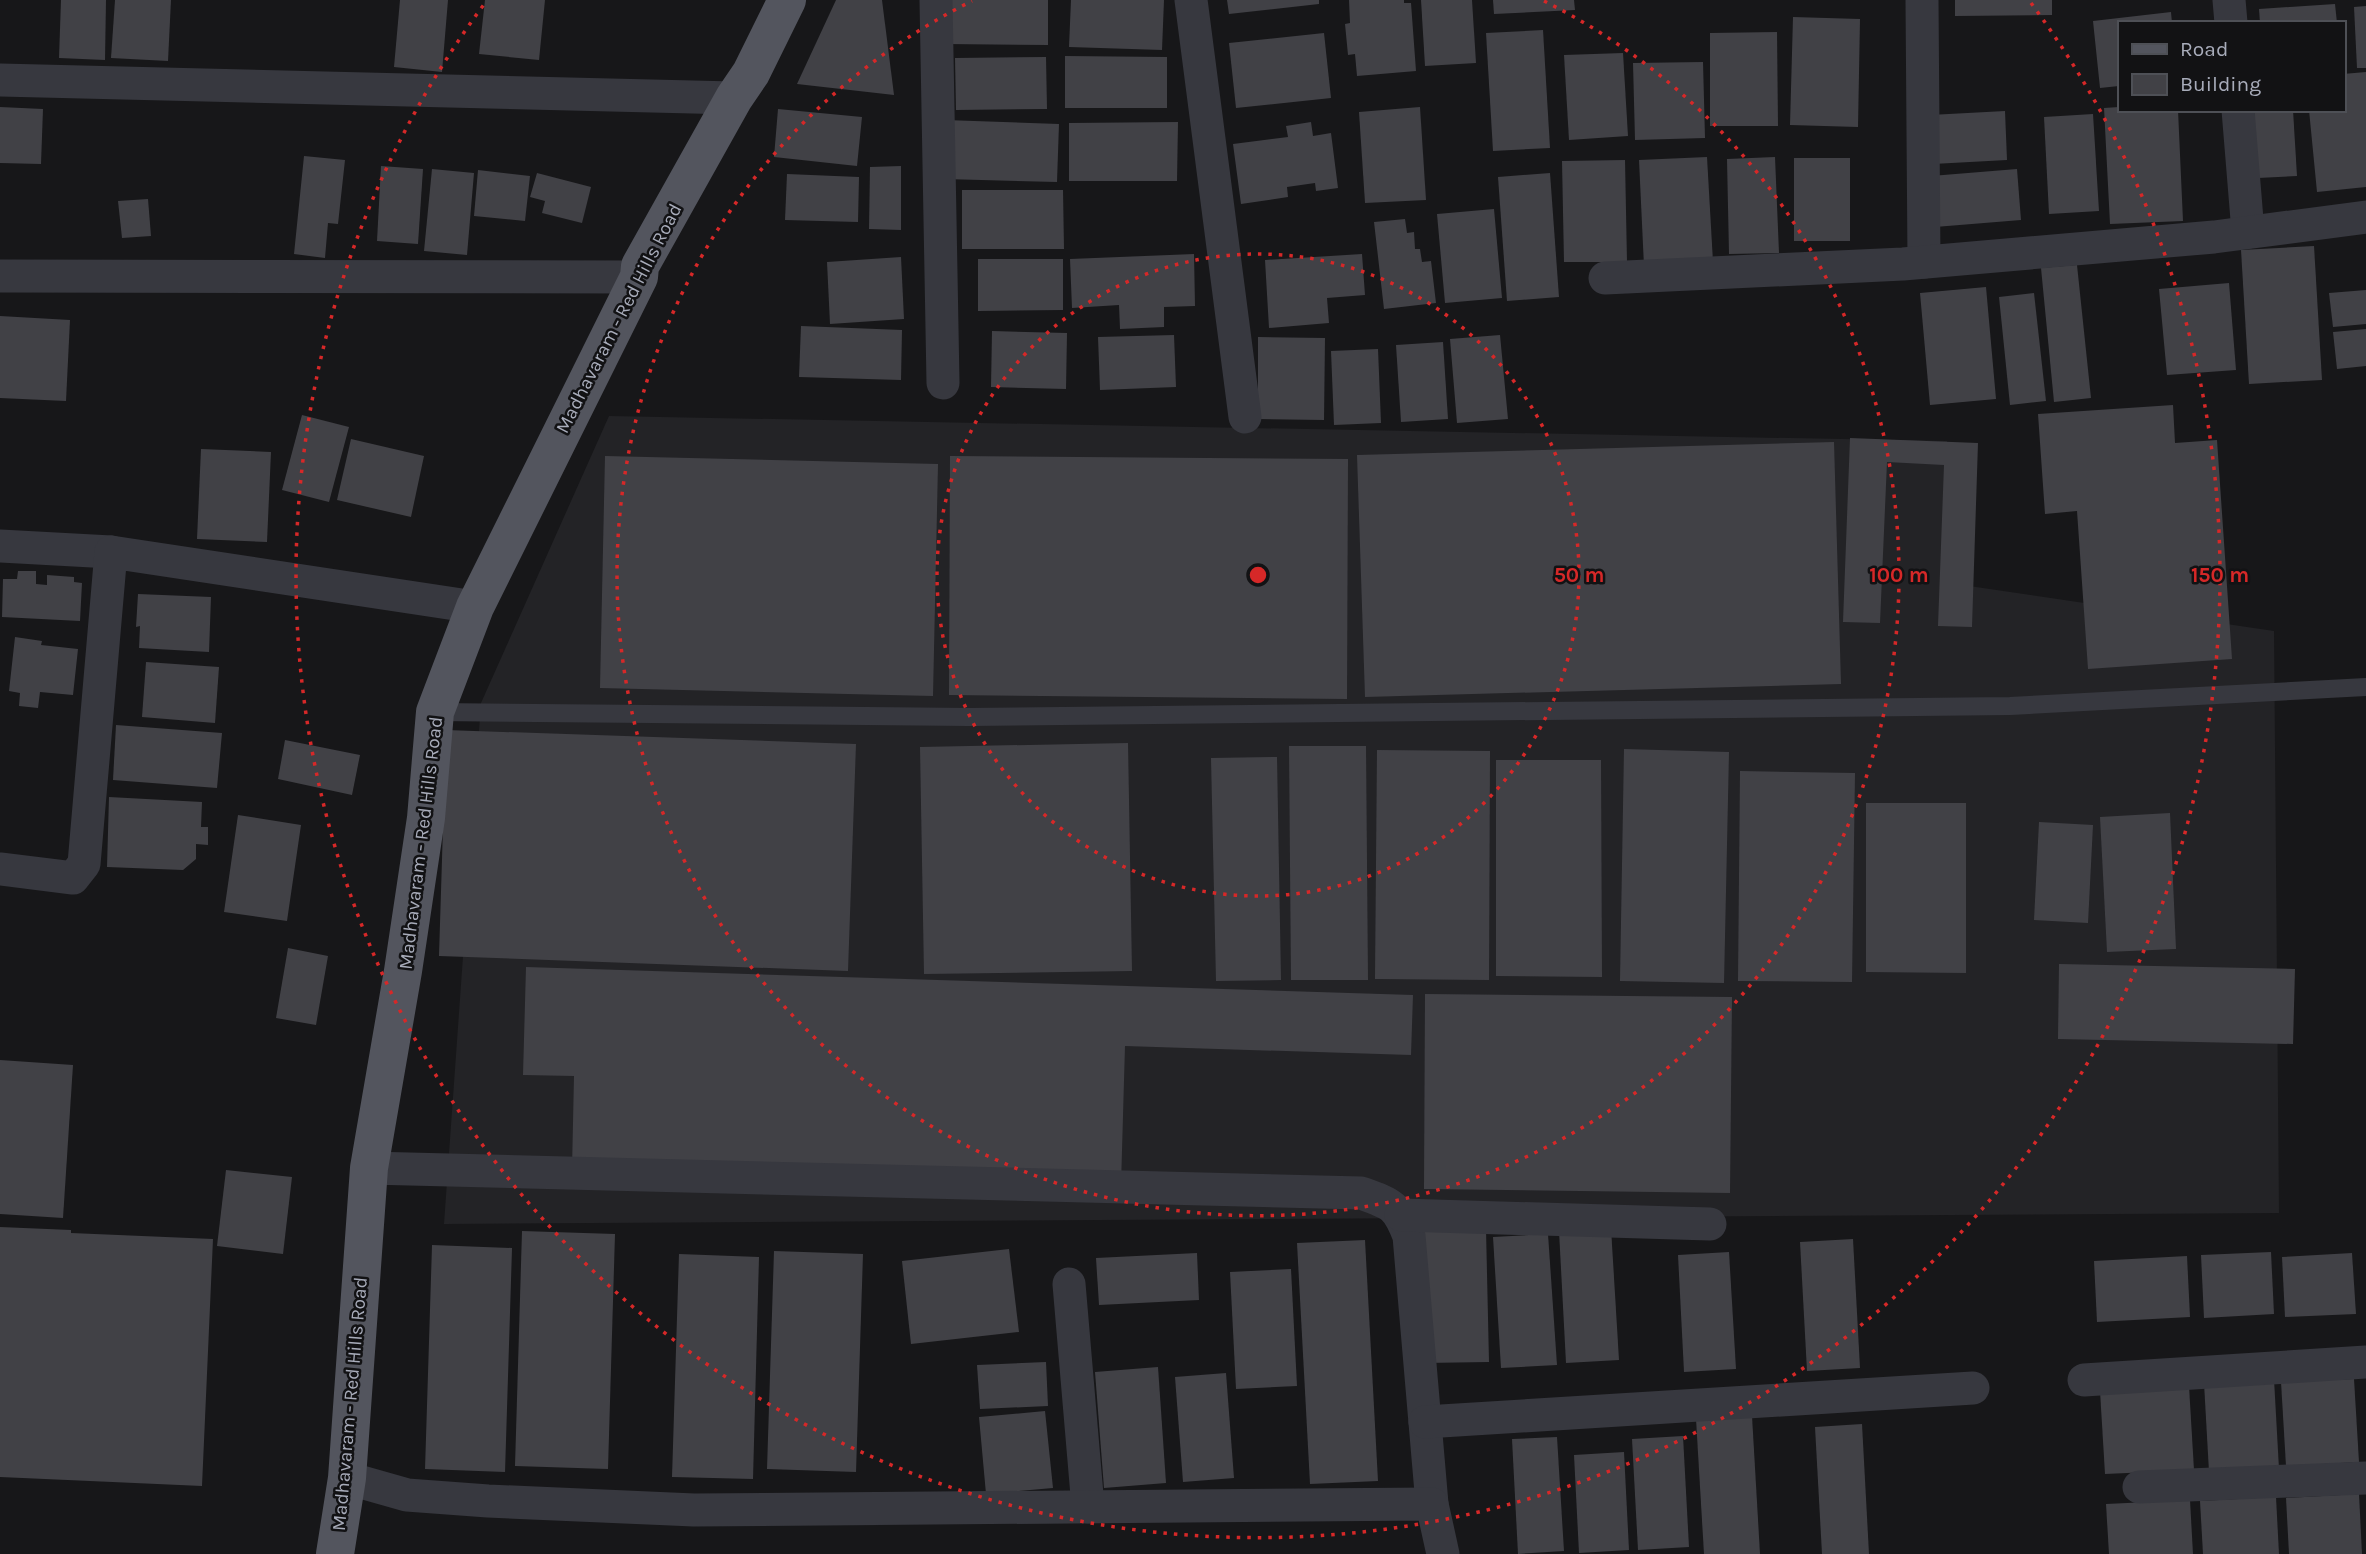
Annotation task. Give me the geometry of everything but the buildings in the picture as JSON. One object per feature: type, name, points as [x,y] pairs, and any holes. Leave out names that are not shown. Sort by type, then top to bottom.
[{"type":"main road","name":"Madhavaram - Red Hills Road","points":[[335,1554],[347,1478],[369,1168],[426,818],[435,712],[475,607],[639,277],[640,266],[734,98],[751,73],[787,0]]},
{"type":"street","points":[[936,0],[943,383]]},
{"type":"street","points":[[1191,0],[1245,416]]},
{"type":"street","points":[[1922,0],[1924,262]]},
{"type":"street","points":[[2229,0],[2231,21]]},
{"type":"street","points":[[0,80],[734,98]]},
{"type":"street","points":[[2238,112],[2248,232]]},
{"type":"street","points":[[1605,278],[1924,262],[2248,232],[2366,217]]},
{"type":"street","points":[[0,276],[639,277]]},
{"type":"street","points":[[0,546],[111,552],[475,607]]},
{"type":"street","points":[[0,869],[73,877],[84,864],[111,552]]},
{"type":"street","points":[[369,1168],[1328,1191],[1361,1194],[1385,1202],[1401,1215],[1409,1237],[1432,1504],[1443,1554]]},
{"type":"street","points":[[1401,1215],[1710,1224]]},
{"type":"street","points":[[1069,1284],[1088,1507]]},
{"type":"street","points":[[2084,1380],[2366,1362]]},
{"type":"street","points":[[1424,1422],[1973,1388]]},
{"type":"street","points":[[347,1478],[407,1495],[680,1510],[1432,1504]]},
{"type":"street","points":[[2139,1487],[2366,1478]]},
{"type":"lane","points":[[435,712],[969,717],[2010,706],[2366,687]]},
{"type":"shaded area","points":[[609,416],[1947,441],[1942,582],[2274,631],[2279,1213],[444,1224],[481,703]]}]
